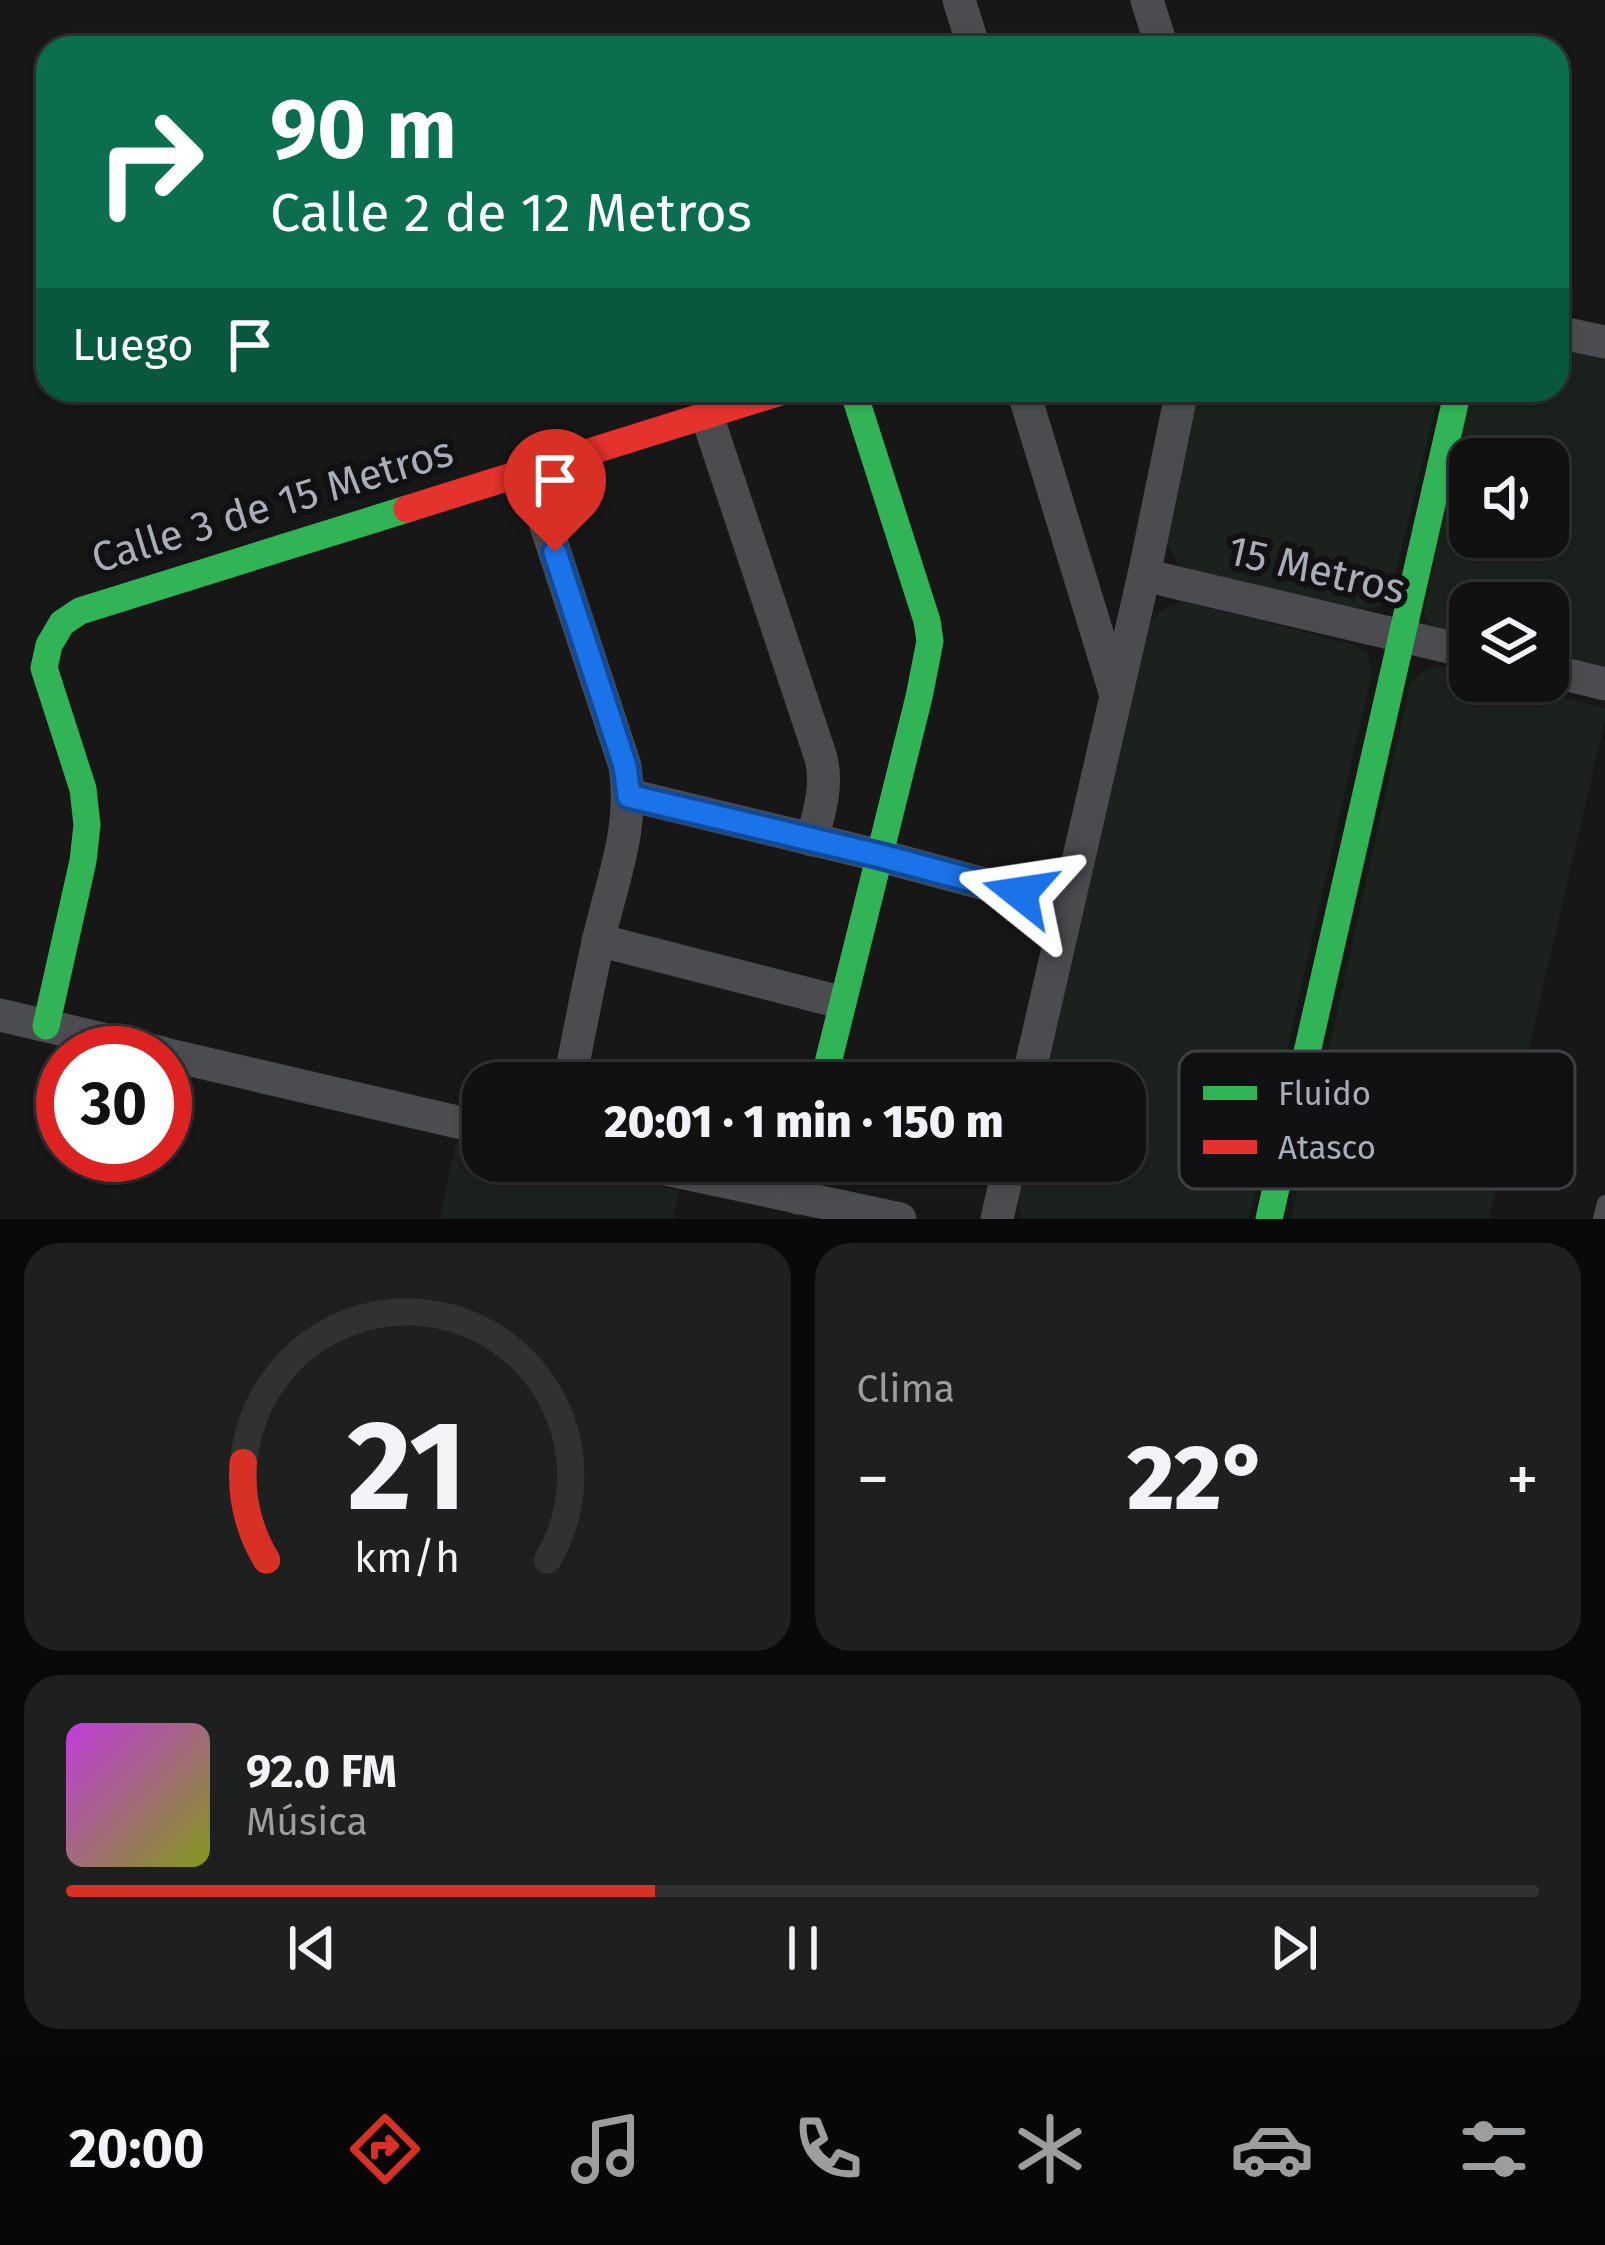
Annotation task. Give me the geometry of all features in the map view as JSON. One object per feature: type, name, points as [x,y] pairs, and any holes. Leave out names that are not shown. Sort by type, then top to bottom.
[{"type":"street","points":[[959,0],[970,36]]},
{"type":"street","points":[[1147,0],[1158,36]]},
{"type":"street","points":[[1569,334],[1605,342]]},
{"type":"street","name":"Calle 3 de 15 Metros","points":[[46,1025],[87,825],[83,789],[44,668],[49,645],[62,623],[80,611],[750,402]]},
{"type":"street","points":[[827,1062],[930,641],[858,402]]},
{"type":"street","points":[[1027,402],[1115,693]]},
{"type":"street","points":[[1032,1062],[1180,402]]},
{"type":"street","points":[[1307,1051],[1455,402]]},
{"type":"street","points":[[706,416],[826,777],[812,840]]},
{"type":"street","points":[[528,471],[625,766],[629,796],[627,824],[573,1062]]},
{"type":"street","name":"15 Metros","points":[[1144,575],[1449,647]]},
{"type":"street","points":[[1569,675],[1605,684]]},
{"type":"street","points":[[629,796],[1066,906]]},
{"type":"street","points":[[598,940],[840,1002]]},
{"type":"street","points":[[0,1016],[50,1026]]},
{"type":"street","points":[[192,1060],[462,1123]]},
{"type":"street","points":[[724,1182],[900,1219]]},
{"type":"street","points":[[798,1198],[801,1182]]},
{"type":"street","points":[[998,1219],[1006,1182]]},
{"type":"street","points":[[1269,1219],[1276,1189]]},
{"type":"lane","points":[[1601,1219],[1605,1203]]},
{"type":"shaded area","points":[[1569,352],[1605,360],[1605,669],[1569,661],[1569,582],[1449,582],[1449,633],[1434,629],[1424,614],[1449,490],[1449,558],[1569,558],[1569,438],[1459,438],[1467,402],[1569,402]]},
{"type":"shaded area","points":[[1195,402],[1437,402],[1388,603],[1357,612],[1190,571],[1178,565],[1166,540]]},
{"type":"shaded area","points":[[1183,601],[1351,644],[1367,653],[1372,671],[1287,1051],[1179,1051],[1179,1189],[1256,1189],[1249,1219],[1023,1219],[1017,1203],[1022,1182],[1146,1182],[1146,1062],[1049,1062],[1143,629],[1164,609]]},
{"type":"shaded area","points":[[1440,666],[1449,668],[1449,702],[1569,699],[1605,708],[1528,1051],[1328,1051],[1410,684],[1422,671]]},
{"type":"shaded area","points":[[456,1141],[462,1142],[462,1182],[643,1182],[679,1190],[673,1219],[440,1219]]},
{"type":"shaded area","points":[[1298,1189],[1496,1189],[1489,1219],[1291,1219]]},
{"type":"traffic: fast","points":[[828,1062],[930,641],[857,402]]},
{"type":"traffic: fast","points":[[1307,1051],[1455,402]]},
{"type":"traffic: fast","points":[[46,1026],[87,825],[83,789],[44,668],[49,645],[62,623],[80,611],[407,509]]},
{"type":"traffic: fast","points":[[1269,1219],[1276,1189]]},
{"type":"traffic: jam","points":[[407,509],[749,402]]},
{"type":"route","points":[[555,552],[625,766],[629,796],[1020,893]]}]
